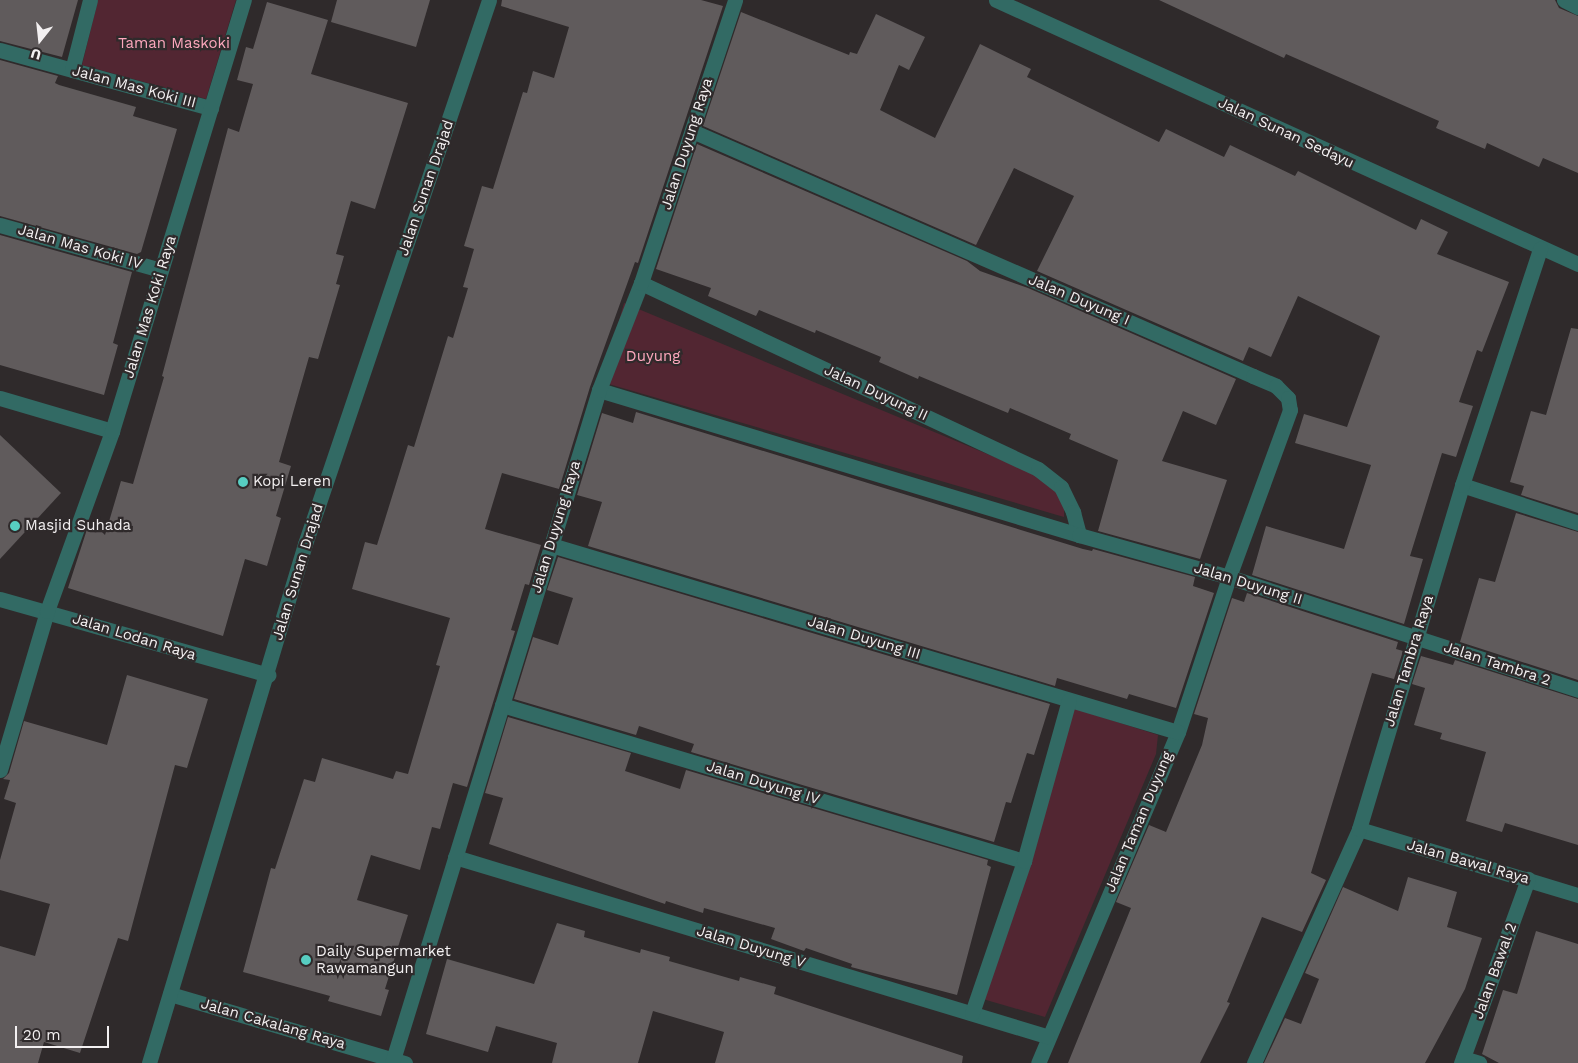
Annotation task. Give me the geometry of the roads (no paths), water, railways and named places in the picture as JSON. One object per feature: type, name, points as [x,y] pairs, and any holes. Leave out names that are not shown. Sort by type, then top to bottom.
[{"type":"street","points":[[72,70],[90,0]]},
{"type":"street","name":"Jalan Mas Koki Raya","points":[[0,770],[46,611],[112,431],[244,0]]},
{"type":"street","name":"Jalan Sunan Drajad","points":[[149,1063],[268,674],[305,544],[489,0]]},
{"type":"street","name":"Jalan Duyung Raya","points":[[396,1062],[455,858],[599,390],[641,282],[735,0]]},
{"type":"street","name":"Jalan Sunan Sedayu","points":[[996,0],[1540,249],[1578,264]]},
{"type":"street","points":[[1564,0],[1578,7]]},
{"type":"street","name":"Jalan Mas Koki III","points":[[0,50],[211,108]]},
{"type":"street","name":"Jalan Duyung I","points":[[692,132],[1276,386],[1288,398],[1290,410],[1229,577]]},
{"type":"street","name":"Jalan Mas Koki IV","points":[[0,225],[161,270]]},
{"type":"street","name":"Jalan Tambra Raya","points":[[1254,1063],[1358,829],[1462,485],[1540,249]]},
{"type":"street","name":"Jalan Duyung II","points":[[641,282],[1038,469],[1061,487],[1073,512],[1079,535]]},
{"type":"street","name":"Jalan Duyung II","points":[[599,390],[1079,535],[1229,577],[1416,637]]},
{"type":"street","points":[[0,398],[112,431]]},
{"type":"street","points":[[1462,485],[1578,523]]},
{"type":"street","name":"Jalan Duyung III","points":[[551,545],[1178,732]]},
{"type":"street","name":"Jalan Taman Duyung","points":[[1038,1063],[1046,1036],[1178,732],[1229,577]]},
{"type":"street","name":"Jalan Lodan Raya","points":[[0,599],[218,663],[268,674]]},
{"type":"street","name":"Jalan Tambra 2","points":[[1416,637],[1578,690]]},
{"type":"street","points":[[972,1013],[1024,861],[1069,700]]},
{"type":"street","name":"Jalan Duyung IV","points":[[502,705],[1024,861]]},
{"type":"street","name":"Jalan Bawal Raya","points":[[1358,829],[1578,894]]},
{"type":"street","name":"Jalan Duyung V","points":[[455,858],[1046,1036]]},
{"type":"street","name":"Jalan Bawal 2","points":[[1462,1061],[1528,879]]},
{"type":"street","name":"Jalan Cakalang Raya","points":[[170,994],[396,1062]]},
{"type":"street","points":[[1462,1061],[1479,1063]]},
{"type":"place","name":"Kopi Leren","points":[[243,482]]},
{"type":"place","name":"Masjid Suhada","points":[[15,526]]},
{"type":"place","name":"Daily Supermarket Rawamangun","points":[[306,960]]},
{"type":"park label","name":"Taman Maskoki","points":[[174,44]]},
{"type":"park label","name":"Duyung","points":[[653,357]]}]
